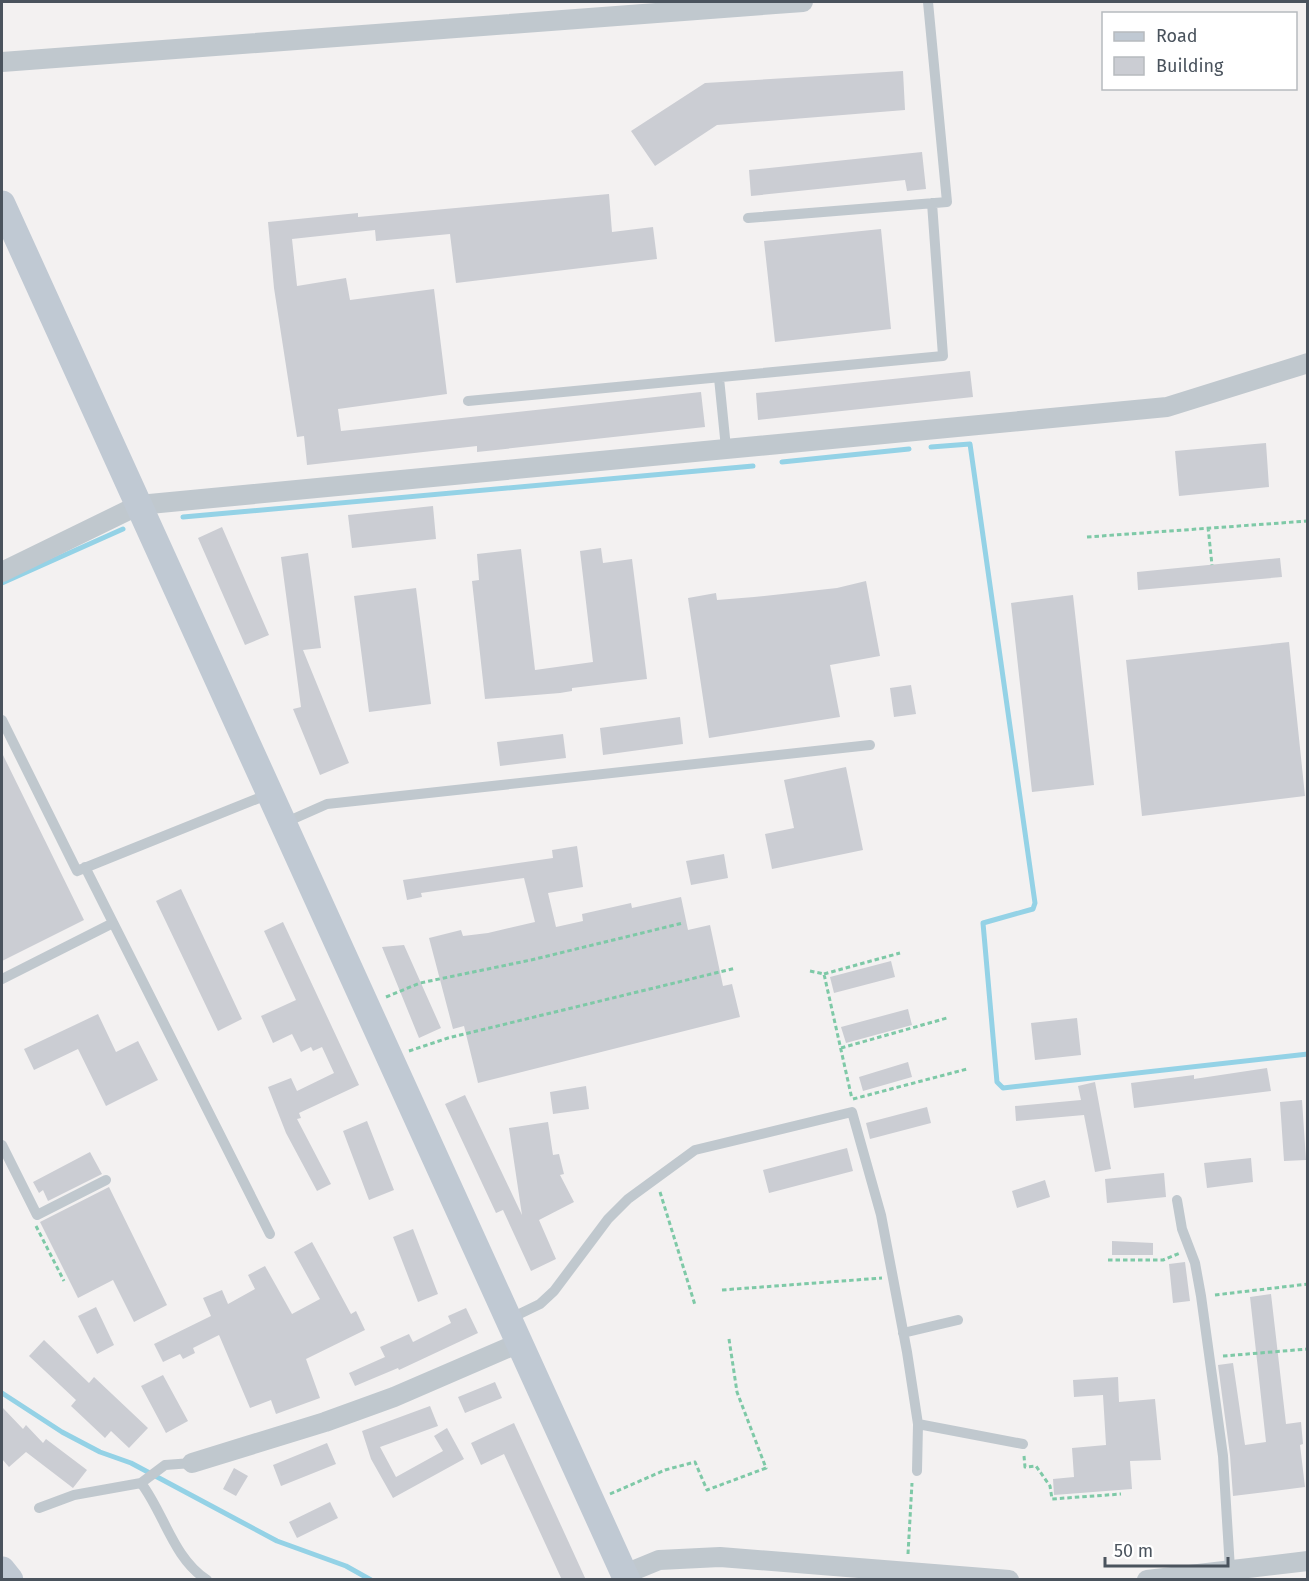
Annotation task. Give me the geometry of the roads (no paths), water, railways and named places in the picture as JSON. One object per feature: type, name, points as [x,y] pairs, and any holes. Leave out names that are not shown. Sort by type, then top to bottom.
[{"type":"street","points":[[2,62],[666,7],[802,2]]},
{"type":"street","points":[[2,204],[626,1577],[659,1560],[689,1556],[885,1574],[906,1570],[1009,1580]]},
{"type":"street","points":[[2,572],[139,505],[1167,407],[1308,363]]},
{"type":"street","points":[[192,1463],[374,1404],[514,1331]]},
{"type":"street","points":[[1147,1580],[1308,1562]]},
{"type":"street","points":[[2,1570],[10,1580]]},
{"type":"lane","points":[[748,218],[947,202],[928,2]]},
{"type":"lane","points":[[468,401],[943,356],[932,203]]},
{"type":"lane","points":[[719,378],[726,448]]},
{"type":"lane","points":[[2,720],[77,872],[269,794]]},
{"type":"lane","points":[[283,824],[327,804],[870,745]]},
{"type":"lane","points":[[85,867],[270,1234]]},
{"type":"lane","points":[[2,979],[113,923]]},
{"type":"lane","points":[[514,1331],[554,1291],[608,1219],[656,1177],[695,1150],[852,1112],[881,1215],[903,1333],[918,1425],[917,1471]]},
{"type":"lane","points":[[2,1145],[37,1215],[106,1180]]},
{"type":"lane","points":[[1177,1200],[1182,1229],[1195,1263],[1201,1296],[1223,1456],[1230,1569]]},
{"type":"lane","points":[[903,1333],[958,1320]]},
{"type":"lane","points":[[918,1425],[1023,1444]]},
{"type":"lane","points":[[39,1508],[74,1495],[141,1483],[159,1468],[173,1463],[192,1463]]},
{"type":"lane","points":[[141,1483],[151,1496],[160,1518],[187,1561],[207,1580]]},
{"type":"waterway","points":[[931,447],[970,444],[1035,903],[1033,909],[983,923],[997,1082],[1003,1088],[1308,1054]]},
{"type":"waterway","points":[[782,462],[909,449]]},
{"type":"waterway","points":[[183,517],[753,466]]},
{"type":"waterway","points":[[2,583],[123,529]]},
{"type":"waterway","points":[[2,1393],[62,1432],[100,1452],[131,1463],[277,1541],[346,1566],[371,1580]]}]
